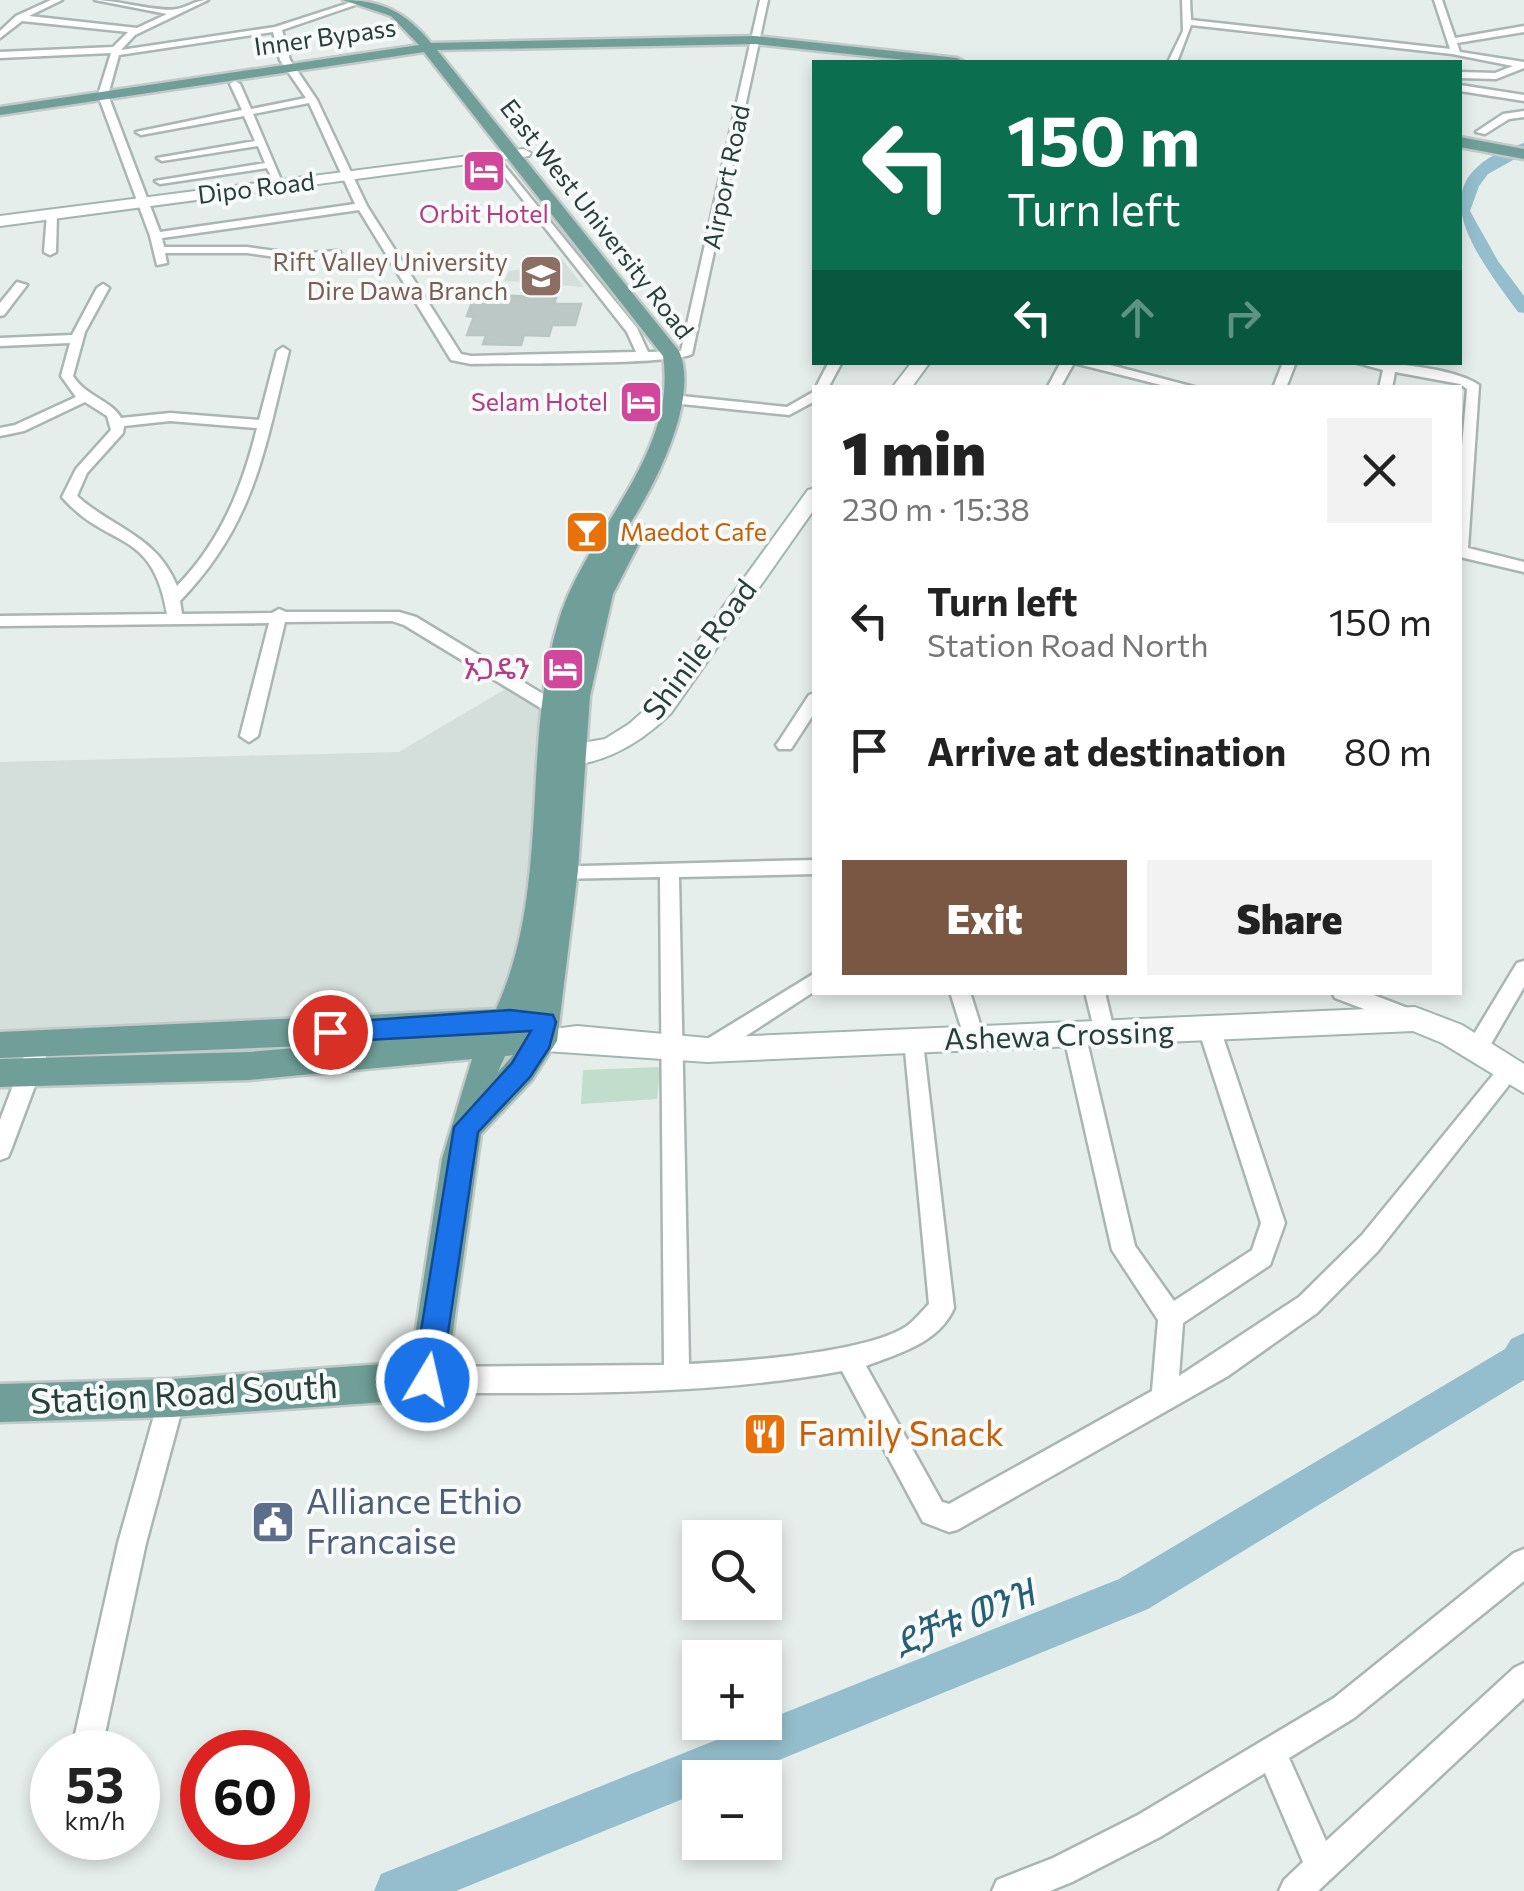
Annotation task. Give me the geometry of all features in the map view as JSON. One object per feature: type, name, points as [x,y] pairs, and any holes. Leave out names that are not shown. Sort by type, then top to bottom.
[{"type":"main road","name":"East West University Road","points":[[358,1],[401,16],[436,50],[510,155],[550,193],[678,354],[678,399],[638,492],[590,567],[587,608],[567,633],[566,711],[542,1031]]},
{"type":"main road","name":"Inner Bypass","points":[[755,42],[912,60]]},
{"type":"main road","name":"Inner Bypass","points":[[0,113],[291,67],[436,50],[755,42],[937,60]]},
{"type":"main road","points":[[1462,142],[1524,154]]},
{"type":"main road","name":"East West University Road","points":[[427,1380],[466,1127],[531,952],[554,872]]},
{"type":"main road","points":[[0,1045],[23,1062],[249,1066],[502,1031],[542,1031],[521,1070],[466,1127]]},
{"type":"main road","name":"Station Road South","points":[[0,1403],[172,1398],[427,1380]]},
{"type":"street","points":[[0,35],[4,27],[58,0]]},
{"type":"street","points":[[99,0],[170,12]]},
{"type":"street","points":[[178,0],[190,5]]},
{"type":"street","points":[[204,0],[136,30],[116,52],[104,97],[156,236],[160,257],[261,252],[298,257],[336,254]]},
{"type":"street","name":"Airport Road","points":[[678,354],[764,0]]},
{"type":"street","points":[[1173,60],[1189,22],[1186,0]]},
{"type":"street","points":[[1438,0],[1455,52]]},
{"type":"street","points":[[0,55],[116,52],[277,29],[358,1]]},
{"type":"street","points":[[20,18],[136,30]]},
{"type":"street","points":[[1508,20],[1524,26]]},
{"type":"street","points":[[1189,22],[1455,52],[1524,65]]},
{"type":"street","points":[[1455,52],[1524,26]]},
{"type":"street","points":[[277,29],[291,67],[312,100],[362,206],[456,356],[471,360],[678,354]]},
{"type":"street","points":[[1462,75],[1496,76],[1524,65]]},
{"type":"street","points":[[235,84],[280,185]]},
{"type":"street","points":[[1462,88],[1524,98]]},
{"type":"street","points":[[141,132],[312,100]]},
{"type":"street","points":[[184,110],[192,122]]},
{"type":"street","points":[[1480,132],[1506,116],[1524,114]]},
{"type":"street","points":[[162,158],[260,144]]},
{"type":"street","points":[[510,155],[633,331],[644,356]]},
{"type":"street","name":"Dipo Road","points":[[0,221],[510,155]]},
{"type":"street","points":[[160,180],[270,165]]},
{"type":"street","points":[[156,236],[362,206]]},
{"type":"street","points":[[50,252],[52,214]]},
{"type":"street","points":[[254,222],[261,252]]},
{"type":"street","points":[[103,288],[77,338],[67,376],[68,384],[112,414],[117,423],[114,438],[81,472],[68,497],[142,542],[167,576],[175,617]]},
{"type":"street","points":[[0,342],[77,338]]},
{"type":"street","points":[[173,598],[217,553],[235,518],[260,448],[283,351]]},
{"type":"street","points":[[903,385],[920,365]]},
{"type":"street","points":[[924,385],[940,365]]},
{"type":"street","points":[[1094,365],[1168,381]]},
{"type":"street","points":[[1390,365],[1464,381],[1474,388],[1462,528]]},
{"type":"street","points":[[0,432],[19,428],[86,396]]},
{"type":"street","points":[[678,399],[784,412],[798,409],[812,397]]},
{"type":"street","points":[[117,423],[170,417],[264,424]]},
{"type":"street","name":"Shinile Road","points":[[561,762],[621,758],[653,744],[684,708],[810,517]]},
{"type":"street","points":[[1462,552],[1524,567]]},
{"type":"street","points":[[249,736],[279,614]]},
{"type":"street","points":[[0,620],[377,614],[410,621],[566,711]]},
{"type":"street","points":[[785,746],[812,705]]},
{"type":"street","points":[[554,872],[812,866]]},
{"type":"street","points":[[669,869],[677,1377]]},
{"type":"street","points":[[1476,1050],[1524,969]]},
{"type":"street","points":[[707,1050],[812,983]]},
{"type":"street","points":[[961,995],[974,1040]]},
{"type":"street","points":[[1095,995],[1089,1036],[1124,1250],[1172,1317],[1164,1398]]},
{"type":"street","points":[[1341,995],[1347,1023]]},
{"type":"street","points":[[1371,997],[1415,1019]]},
{"type":"street","name":"Ashewa Crossing","points":[[542,1031],[672,1049],[707,1050],[1210,1031],[1415,1019],[1452,1034],[1516,1076]]},
{"type":"street","points":[[1172,1317],[1262,1257],[1273,1222],[1210,1031]]},
{"type":"street","points":[[427,1380],[744,1376],[850,1360],[894,1344],[935,1321],[942,1308],[916,1040]]},
{"type":"street","points":[[0,1150],[23,1062]]},
{"type":"street","points":[[850,1360],[933,1512],[949,1518],[1219,1367],[1308,1305],[1338,1278],[1516,1076]]},
{"type":"street","points":[[91,1730],[132,1543],[172,1398]]},
{"type":"street","points":[[1008,1891],[1061,1871],[1148,1826],[1344,1708],[1524,1563]]},
{"type":"street","points":[[1295,1891],[1524,1678]]},
{"type":"street","points":[[1272,1753],[1321,1866]]},
{"type":"shaded area","name":"Rift Valley University Dire Dawa Branch","points":[[562,259],[584,287],[504,281],[509,271],[545,266],[544,262]]},
{"type":"shaded area","points":[[519,681],[558,704],[516,1056],[0,1081],[0,762],[399,752]]},
{"type":"green space","points":[[661,1067],[657,1099],[581,1104],[583,1070]]},
{"type":"building","points":[[475,294],[556,298],[554,304],[581,304],[575,325],[552,325],[549,336],[524,335],[521,345],[483,344],[486,335],[467,335],[474,317],[467,316]]},
{"type":"waterway","name":"ደቻቱ ወንዝ","points":[[1524,148],[1483,170],[1471,186],[1462,211],[1490,262],[1524,308]]},
{"type":"waterway","name":"ደቻቱ ወንዝ","points":[[398,1891],[1133,1594],[1518,1362],[1524,1352]]},
{"type":"place","name":"Orbit Hotel","points":[[484,171]]},
{"type":"place","name":"Rift Valley University Dire Dawa Branch","points":[[541,276]]},
{"type":"place","name":"Selam Hotel","points":[[641,402]]},
{"type":"place","name":"Maedot Cafe","points":[[587,532]]},
{"type":"place","name":"ኦጋዴን","points":[[563,669]]},
{"type":"place","name":"Family Snack","points":[[765,1434]]},
{"type":"place","name":"Alliance Ethio Francaise","points":[[273,1522]]},
{"type":"route","points":[[330,1032],[510,1020],[544,1022],[541,1041],[521,1070],[466,1127],[427,1380]]}]
